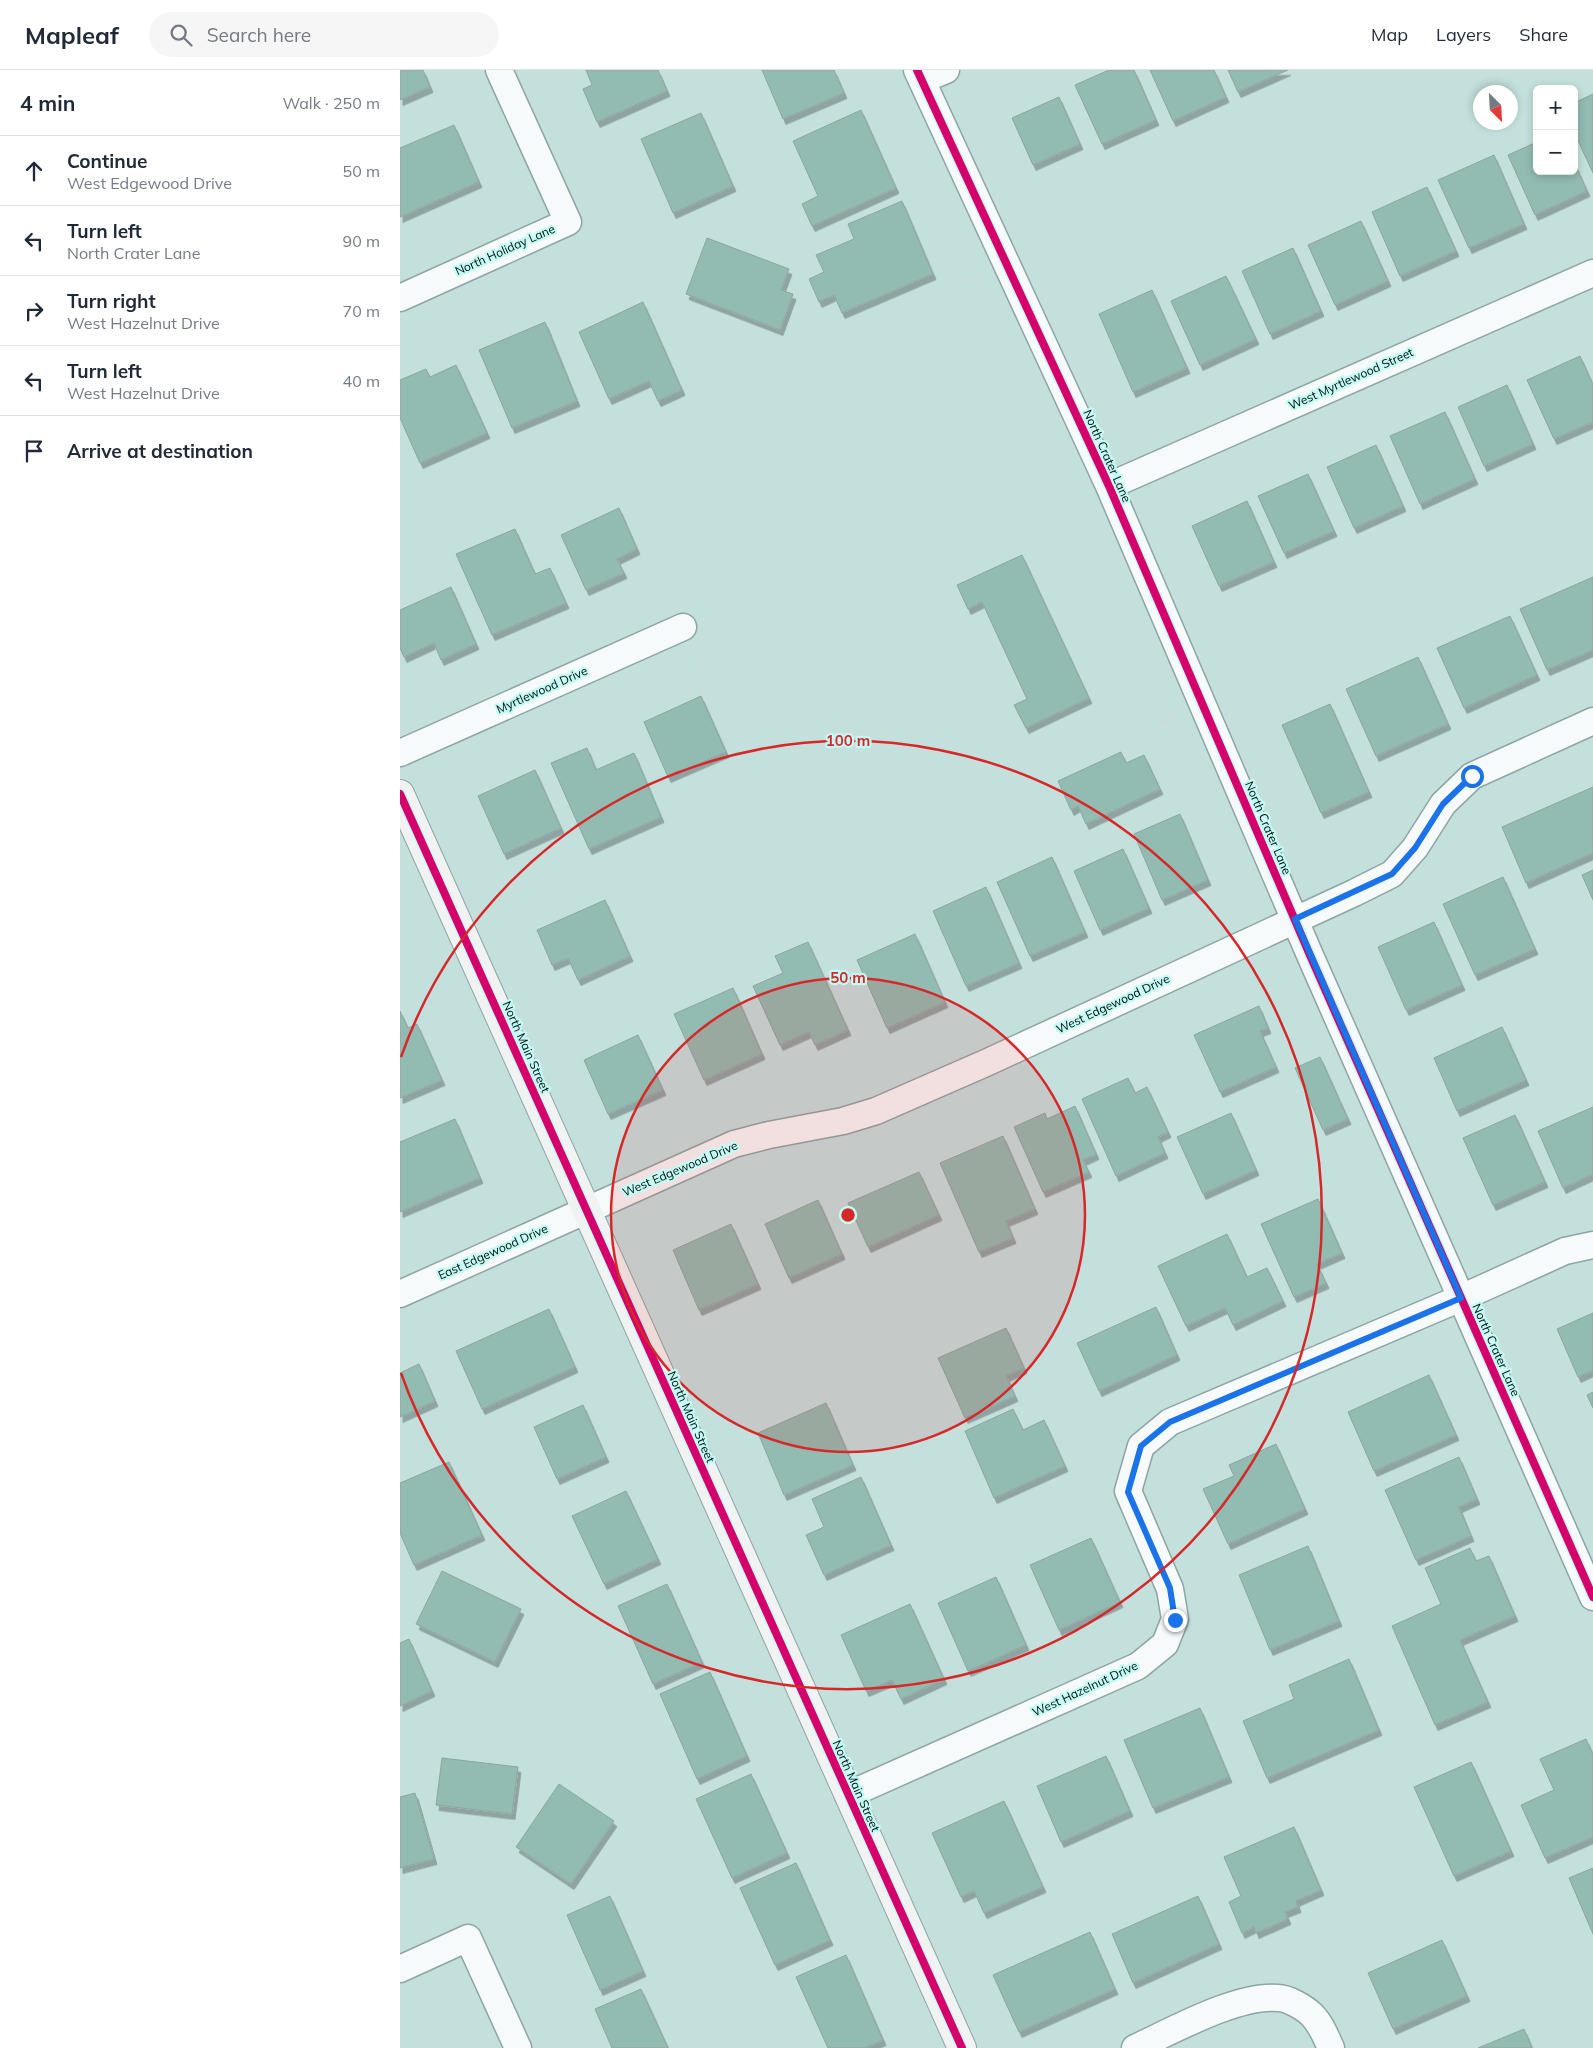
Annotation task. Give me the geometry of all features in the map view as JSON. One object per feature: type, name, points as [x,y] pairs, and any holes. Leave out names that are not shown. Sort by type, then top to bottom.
[{"type":"street","name":"North Holiday Lane","points":[[400,298],[568,222],[499,70]]},
{"type":"street","points":[[919,75],[946,70]]},
{"type":"street","name":"North Crater Lane","points":[[919,75],[1108,486],[1295,919],[1593,1597]]},
{"type":"street","name":"West Myrtlewood Street","points":[[1108,486],[1593,273]]},
{"type":"street","name":"Myrtlewood Drive","points":[[400,752],[683,627]]},
{"type":"street","name":"West Edgewood Drive","points":[[586,1210],[734,1144],[768,1135],[843,1121],[876,1111],[988,1062],[1392,874],[1415,848],[1443,804],[1472,776],[1593,721]]},
{"type":"street","name":"North Main Street","points":[[400,794],[962,2048]]},
{"type":"street","name":"East Edgewood Drive","points":[[400,1294],[586,1210]]},
{"type":"street","name":"West Hazelnut Drive","points":[[848,1795],[1138,1666],[1165,1644],[1175,1620],[1170,1588],[1128,1492],[1141,1446],[1170,1422],[1461,1298],[1565,1251],[1593,1245]]},
{"type":"street","points":[[400,1969],[468,1938],[518,2048]]},
{"type":"street","points":[[1135,2048],[1220,2010],[1254,2000],[1280,1998],[1312,2014],[1331,2048]]},
{"type":"building","points":[[400,70],[423,70],[430,87],[400,100]]},
{"type":"building","points":[[586,70],[658,70],[667,91],[597,122],[583,89],[592,85]]},
{"type":"building","points":[[762,70],[834,70],[844,93],[783,119]]},
{"type":"building","points":[[1109,70],[1134,70],[1156,120],[1102,144],[1075,85]]},
{"type":"building","points":[[1150,70],[1214,70],[1226,97],[1173,121]]},
{"type":"building","points":[[1228,70],[1288,70],[1238,92]]},
{"type":"building","points":[[1593,94],[1593,173],[1578,141],[1578,101]]},
{"type":"building","points":[[1059,97],[1080,144],[1033,165],[1012,118]]},
{"type":"building","points":[[861,110],[896,188],[812,226],[802,204],[818,196],[793,141]]},
{"type":"building","points":[[701,113],[733,186],[673,213],[641,139]]},
{"type":"building","points":[[454,125],[479,182],[400,217],[400,148]]},
{"type":"building","points":[[1533,144],[1533,175],[1578,175],[1578,171],[1587,191],[1535,215],[1508,155]]},
{"type":"building","points":[[1494,155],[1524,224],[1469,248],[1438,180]]},
{"type":"building","points":[[1427,187],[1456,251],[1400,276],[1372,212]]},
{"type":"building","points":[[902,201],[933,274],[842,313],[834,295],[819,302],[809,279],[824,272],[816,255],[854,239],[848,224]]},
{"type":"building","points":[[1361,221],[1388,281],[1335,305],[1308,245]]},
{"type":"building","points":[[707,238],[789,269],[781,290],[793,294],[780,330],[686,294]]},
{"type":"building","points":[[1293,248],[1321,311],[1270,334],[1242,271]]},
{"type":"building","points":[[1226,276],[1256,339],[1200,365],[1171,301]]},
{"type":"building","points":[[1152,290],[1187,368],[1133,392],[1099,314]]},
{"type":"building","points":[[643,302],[682,390],[658,401],[649,381],[609,399],[579,332]]},
{"type":"building","points":[[545,322],[577,401],[512,428],[479,350]]},
{"type":"building","points":[[1580,356],[1593,385],[1593,422],[1554,439],[1527,380]]},
{"type":"building","points":[[456,365],[487,433],[420,463],[400,418],[400,380],[426,369],[430,377]]},
{"type":"building","points":[[1507,385],[1533,444],[1484,466],[1458,407]]},
{"type":"building","points":[[1445,412],[1475,479],[1420,504],[1390,436]]},
{"type":"building","points":[[1376,445],[1403,506],[1354,528],[1327,467]]},
{"type":"building","points":[[1308,474],[1334,531],[1284,553],[1258,496]]},
{"type":"building","points":[[1247,501],[1274,562],[1219,586],[1192,526]]},
{"type":"building","points":[[619,508],[637,549],[617,559],[624,573],[586,590],[561,535]]},
{"type":"building","points":[[515,529],[535,574],[550,568],[566,603],[492,635],[456,554]]},
{"type":"building","points":[[1022,555],[1089,698],[1026,728],[1014,705],[1027,699],[982,602],[968,609],[957,585]]},
{"type":"building","points":[[1593,577],[1593,650],[1547,670],[1520,609]]},
{"type":"building","points":[[451,587],[476,644],[441,660],[434,643],[404,657],[400,648],[400,610]]},
{"type":"building","points":[[1510,616],[1537,675],[1464,708],[1437,648]]},
{"type":"building","points":[[1418,657],[1448,724],[1376,756],[1346,689]]},
{"type":"building","points":[[701,696],[726,752],[668,777],[644,722]]},
{"type":"building","points":[[1330,704],[1369,792],[1321,813],[1282,725]]},
{"type":"building","points":[[587,748],[596,770],[634,753],[661,817],[589,849],[551,763]]},
{"type":"building","points":[[1121,752],[1126,763],[1144,755],[1160,789],[1086,824],[1078,806],[1071,810],[1058,781]]},
{"type":"building","points":[[535,770],[561,828],[504,854],[478,796]]},
{"type":"building","points":[[1593,787],[1593,853],[1526,883],[1502,827]]},
{"type":"building","points":[[1180,814],[1208,880],[1162,900],[1134,834]]},
{"type":"building","points":[[1123,849],[1149,908],[1100,930],[1074,871]]},
{"type":"building","points":[[1052,857],[1085,932],[1030,956],[997,882]]},
{"type":"building","points":[[1593,870],[1593,900],[1582,875]]},
{"type":"building","points":[[1503,877],[1535,949],[1475,975],[1443,904]]},
{"type":"building","points":[[986,887],[1019,963],[966,986],[933,911]]},
{"type":"building","points":[[605,900],[630,956],[578,980],[568,958],[552,965],[537,930]]},
{"type":"building","points":[[1434,922],[1462,985],[1406,1010],[1378,947]]},
{"type":"building","points":[[915,934],[945,1002],[887,1028],[857,960]]},
{"type":"building","points":[[808,942],[848,1030],[815,1045],[809,1032],[780,1045],[753,986],[783,973],[775,956]]},
{"type":"building","points":[[733,988],[762,1054],[704,1080],[674,1014]]},
{"type":"building","points":[[1259,1006],[1268,1028],[1260,1031],[1276,1067],[1220,1092],[1194,1035]]},
{"type":"building","points":[[400,1011],[408,1028],[417,1024],[442,1080],[400,1098]]},
{"type":"building","points":[[1502,1027],[1526,1080],[1457,1111],[1434,1058]]},
{"type":"building","points":[[638,1035],[663,1090],[608,1114],[584,1060]]},
{"type":"building","points":[[1320,1057],[1348,1119],[1323,1130],[1295,1068]]},
{"type":"building","points":[[1128,1078],[1135,1093],[1147,1087],[1168,1132],[1158,1137],[1165,1153],[1116,1176],[1082,1099]]},
{"type":"building","points":[[1075,1106],[1096,1154],[1083,1160],[1089,1172],[1043,1192],[1014,1127],[1045,1113],[1047,1119]]},
{"type":"building","points":[[1593,1107],[1593,1174],[1563,1188],[1538,1131]]},
{"type":"building","points":[[1231,1113],[1256,1170],[1203,1194],[1177,1137]]},
{"type":"building","points":[[1515,1115],[1545,1182],[1493,1205],[1463,1138]]},
{"type":"building","points":[[455,1119],[480,1178],[400,1212],[400,1142]]},
{"type":"building","points":[[1003,1136],[1035,1209],[1006,1221],[1013,1238],[979,1252],[940,1163]]},
{"type":"building","points":[[919,1172],[939,1215],[868,1247],[848,1203]]},
{"type":"building","points":[[1318,1199],[1342,1253],[1317,1264],[1326,1283],[1294,1297],[1261,1224]]},
{"type":"building","points":[[818,1200],[842,1254],[789,1278],[765,1224]]},
{"type":"building","points":[[731,1224],[758,1284],[699,1310],[673,1250]]},
{"type":"building","points":[[1227,1234],[1247,1277],[1267,1268],[1283,1301],[1233,1325],[1225,1308],[1186,1326],[1158,1266]]},
{"type":"building","points":[[1156,1307],[1177,1355],[1099,1391],[1077,1343]]},
{"type":"building","points":[[549,1309],[575,1367],[482,1409],[456,1351]]},
{"type":"building","points":[[1593,1313],[1593,1370],[1578,1377],[1557,1329]]},
{"type":"building","points":[[1006,1328],[1024,1368],[1006,1376],[1015,1396],[965,1418],[938,1358]]},
{"type":"building","points":[[419,1364],[435,1401],[400,1417],[400,1373]]},
{"type":"building","points":[[1429,1375],[1456,1435],[1374,1471],[1348,1412]]},
{"type":"building","points":[[1593,1392],[1593,1408],[1587,1395]]},
{"type":"building","points":[[826,1403],[853,1465],[784,1495],[758,1433]]},
{"type":"building","points":[[583,1405],[606,1457],[557,1479],[534,1427]]},
{"type":"building","points":[[1013,1409],[1023,1430],[1044,1420],[1065,1466],[994,1498],[965,1431]]},
{"type":"building","points":[[1276,1444],[1305,1509],[1228,1544],[1203,1489],[1234,1476],[1229,1465]]},
{"type":"building","points":[[1459,1457],[1477,1499],[1459,1507],[1471,1536],[1416,1560],[1385,1490]]},
{"type":"building","points":[[449,1462],[482,1535],[414,1565],[400,1533],[400,1483]]},
{"type":"building","points":[[861,1477],[891,1545],[824,1575],[806,1535],[824,1527],[812,1499]]},
{"type":"building","points":[[626,1491],[658,1559],[604,1584],[572,1516]]},
{"type":"building","points":[[1091,1538],[1120,1602],[1059,1630],[1030,1565]]},
{"type":"building","points":[[1308,1546],[1339,1621],[1270,1650],[1239,1575]]},
{"type":"building","points":[[1470,1548],[1476,1561],[1489,1556],[1515,1616],[1460,1640],[1488,1702],[1435,1725],[1392,1626],[1441,1604],[1425,1568]]},
{"type":"building","points":[[442,1571],[521,1609],[495,1662],[416,1624]]},
{"type":"building","points":[[996,1577],[1026,1645],[968,1671],[938,1603]]},
{"type":"building","points":[[667,1584],[702,1662],[653,1684],[618,1606]]},
{"type":"building","points":[[910,1604],[944,1679],[901,1699],[892,1680],[866,1691],[841,1635]]},
{"type":"building","points":[[409,1639],[432,1691],[400,1706],[400,1643]]},
{"type":"building","points":[[1349,1659],[1379,1730],[1267,1778],[1243,1721],[1294,1699],[1289,1685]]},
{"type":"building","points":[[710,1672],[747,1756],[697,1779],[660,1694]]},
{"type":"building","points":[[1200,1708],[1229,1777],[1153,1808],[1124,1740]]},
{"type":"building","points":[[1586,1739],[1593,1755],[1593,1837],[1545,1858],[1521,1805],[1554,1790],[1540,1759]]},
{"type":"building","points":[[1106,1756],[1130,1811],[1061,1842],[1037,1786]]},
{"type":"building","points":[[442,1758],[518,1767],[512,1814],[436,1805]]},
{"type":"building","points":[[1471,1762],[1511,1851],[1454,1876],[1414,1787]]},
{"type":"building","points":[[751,1774],[787,1853],[732,1878],[696,1799]]},
{"type":"building","points":[[559,1784],[614,1821],[571,1884],[516,1847]]},
{"type":"building","points":[[415,1793],[434,1859],[400,1868],[400,1797]]},
{"type":"building","points":[[1004,1801],[1043,1887],[984,1913],[974,1891],[961,1897],[932,1833]]},
{"type":"building","points":[[1294,1827],[1321,1890],[1296,1901],[1298,1907],[1285,1912],[1288,1919],[1256,1933],[1254,1927],[1242,1933],[1229,1902],[1241,1896],[1224,1857]]},
{"type":"building","points":[[796,1863],[830,1940],[775,1965],[740,1888]]},
{"type":"building","points":[[1593,1868],[1593,1934],[1569,1878]]},
{"type":"building","points":[[610,1896],[643,1971],[600,1990],[567,1915]]},
{"type":"building","points":[[1198,1896],[1219,1944],[1133,1983],[1112,1934]]},
{"type":"building","points":[[1090,1932],[1115,1989],[1019,2032],[993,1975]]},
{"type":"building","points":[[1442,1940],[1467,1996],[1393,2029],[1368,1973]]},
{"type":"building","points":[[846,1955],[883,2040],[865,2048],[828,2048],[796,1977]]},
{"type":"building","points":[[641,1989],[668,2048],[612,2048],[595,2009]]},
{"type":"building","points":[[1524,2029],[1532,2048],[1478,2048]]},
{"type":"cycle path","points":[[917,70],[1109,486],[1309,953],[1593,1597]]},
{"type":"cycle path","points":[[400,794],[962,2048]]},
{"type":"route","points":[[1175,1620],[1170,1588],[1128,1492],[1141,1446],[1170,1422],[1461,1298],[1295,919],[1392,874],[1415,848],[1443,804],[1472,776]]}]
